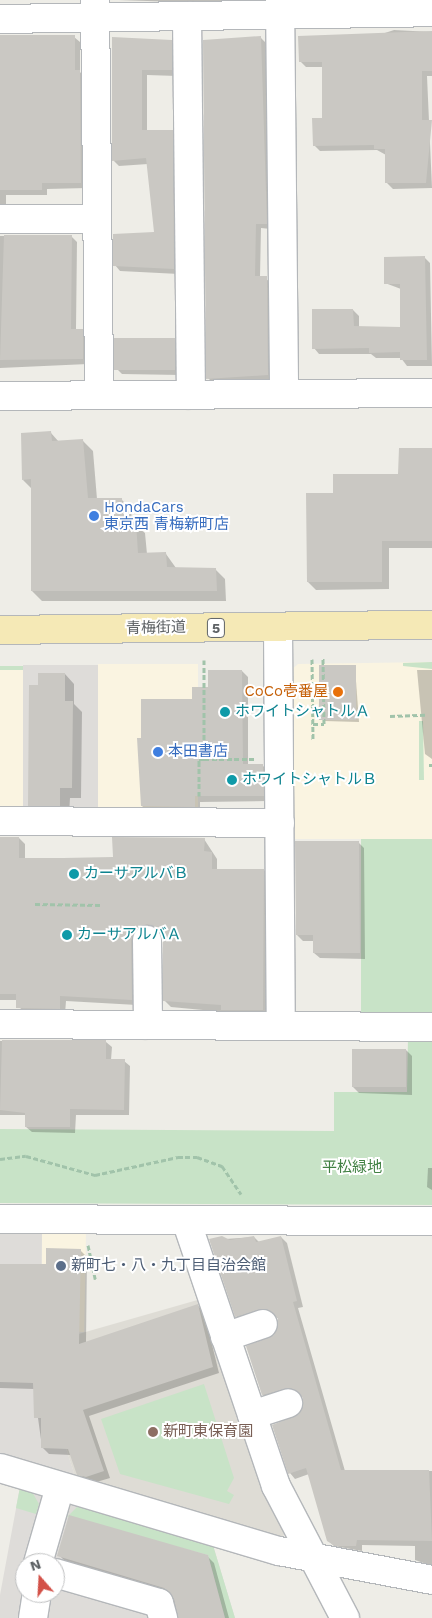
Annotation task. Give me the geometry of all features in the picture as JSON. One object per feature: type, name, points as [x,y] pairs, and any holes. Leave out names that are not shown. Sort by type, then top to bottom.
[{"type":"main road","name":"青梅街道","points":[[0,630],[432,625]]},
{"type":"street","points":[[280,7],[284,393]]},
{"type":"street","points":[[0,19],[95,9],[187,16],[280,7],[432,12]]},
{"type":"street","points":[[95,9],[95,219],[99,394]]},
{"type":"street","points":[[187,16],[191,395]]},
{"type":"street","points":[[0,219],[95,219]]},
{"type":"street","points":[[0,396],[432,393]]},
{"type":"street","points":[[278,627],[281,1026]]},
{"type":"street","points":[[0,821],[280,823]]},
{"type":"street","points":[[147,940],[148,1025]]},
{"type":"street","points":[[0,1024],[432,1027]]},
{"type":"street","points":[[0,1219],[432,1221]]},
{"type":"street","points":[[186,1220],[276,1486],[345,1618]]},
{"type":"street","points":[[225,1336],[263,1324]]},
{"type":"street","points":[[252,1415],[288,1403]]},
{"type":"street","points":[[0,1468],[314,1558],[432,1580]]},
{"type":"street","points":[[41,1553],[60,1486]]},
{"type":"street","points":[[65,1576],[159,1603],[163,1618]]},
{"type":"street","points":[[34,1618],[36,1603]]},
{"type":"path","points":[[313,724],[324,724],[323,658]]},
{"type":"path","points":[[312,659],[313,740]]},
{"type":"path","points":[[204,660],[204,759]]},
{"type":"path","points":[[390,716],[425,715]]},
{"type":"path","points":[[199,822],[199,759],[279,759]]},
{"type":"path","points":[[35,904],[100,905]]},
{"type":"path","points":[[0,1159],[26,1156],[95,1175],[178,1157],[197,1157],[227,1171],[242,1200]]},
{"type":"path","points":[[88,1219],[88,1261],[96,1278]]},
{"type":"shaded area","points":[[432,662],[432,839],[291,839],[289,672],[298,664]]},
{"type":"shaded area","points":[[98,664],[198,664],[198,812],[98,812]]},
{"type":"shaded area","points":[[23,665],[98,665],[98,812],[23,812]]},
{"type":"shaded area","points":[[0,666],[23,666],[23,811],[0,811]]},
{"type":"shaded area","name":"新町七・八・九丁目自治会館","points":[[42,1230],[86,1231],[84,1332],[40,1331]]},
{"type":"shaded area","points":[[0,1231],[42,1232],[41,1345],[33,1347],[77,1482],[0,1458]]},
{"type":"shaded area","name":"新町東保育園","points":[[201,1299],[286,1532],[280,1540],[77,1482],[33,1347]]},
{"type":"shaded area","points":[[20,1487],[212,1542],[235,1618],[0,1618],[0,1595]]},
{"type":"green space","points":[[432,662],[432,669],[403,666],[403,663]]},
{"type":"green space","points":[[0,666],[23,666],[23,670],[0,670]]},
{"type":"green space","points":[[419,721],[423,721],[424,780],[419,780]]},
{"type":"green space","points":[[361,839],[432,839],[432,1016],[361,1016]]},
{"type":"green space","name":"平松緑地","points":[[408,1037],[432,1037],[432,1205],[0,1203],[0,1129],[334,1131],[334,1092],[407,1092]]},
{"type":"green space","points":[[204,1384],[234,1478],[227,1491],[234,1495],[229,1504],[120,1474],[101,1419]]},
{"type":"green space","points":[[20,1487],[31,1490],[39,1504],[36,1514],[16,1508]]},
{"type":"green space","points":[[80,1504],[212,1542],[235,1618],[225,1618],[208,1555],[67,1517]]},
{"type":"building","points":[[432,31],[432,71],[422,71],[422,120],[432,120],[426,183],[385,183],[385,149],[374,149],[374,145],[313,146],[312,118],[322,118],[322,62],[299,62],[298,36]]},
{"type":"building","points":[[0,35],[75,35],[75,70],[80,70],[81,183],[42,183],[42,190],[0,190]]},
{"type":"building","points":[[261,36],[267,224],[256,224],[255,276],[267,276],[268,375],[206,379],[203,40]]},
{"type":"building","points":[[112,37],[172,40],[172,70],[142,70],[142,130],[173,130],[174,269],[113,266],[113,234],[154,232],[146,158],[112,161]]},
{"type":"building","points":[[4,235],[72,235],[71,329],[83,329],[83,359],[0,360]]},
{"type":"building","points":[[425,256],[427,360],[400,360],[400,352],[369,353],[369,348],[312,349],[312,309],[353,309],[354,326],[400,327],[400,284],[384,284],[384,257]]},
{"type":"building","points":[[114,338],[175,338],[175,370],[114,370]]},
{"type":"building","points":[[51,431],[52,441],[83,439],[88,498],[122,498],[123,521],[136,522],[138,553],[166,552],[167,567],[216,568],[217,591],[31,591],[31,479],[22,480],[21,433]]},
{"type":"building","points":[[399,448],[432,448],[432,541],[382,541],[382,582],[307,582],[306,493],[333,493],[333,474],[398,474]]},
{"type":"building","points":[[319,665],[356,665],[356,720],[319,720]]},
{"type":"building","points":[[208,670],[242,670],[243,764],[263,764],[264,796],[195,796],[195,807],[141,806],[137,738],[141,738],[141,699],[192,699],[192,687],[208,687]]},
{"type":"building","points":[[38,673],[65,673],[65,701],[73,701],[72,788],[60,788],[60,806],[28,806],[29,685],[38,685]]},
{"type":"building","points":[[0,837],[19,837],[19,858],[113,857],[112,837],[205,838],[204,851],[212,852],[212,869],[264,869],[263,1010],[221,1010],[221,1005],[163,1001],[163,939],[155,927],[147,924],[139,927],[131,940],[132,1000],[60,996],[60,1009],[16,1008],[16,994],[0,994]]},
{"type":"building","points":[[295,841],[359,841],[360,953],[313,953],[313,935],[296,935]]},
{"type":"building","points":[[2,1040],[106,1040],[106,1059],[125,1059],[124,1110],[70,1109],[70,1127],[25,1127],[25,1113],[0,1110]]},
{"type":"building","points":[[352,1049],[406,1049],[406,1087],[352,1087]]},
{"type":"building","points":[[222,1236],[230,1240],[254,1236],[256,1242],[281,1236],[297,1301],[293,1302],[341,1470],[429,1470],[432,1541],[357,1540],[356,1546],[335,1546],[327,1541],[306,1468],[288,1474],[272,1425],[299,1414],[303,1398],[291,1388],[262,1395],[246,1346],[274,1335],[278,1318],[266,1309],[235,1317],[209,1239]]},
{"type":"building","points":[[46,1248],[81,1249],[79,1344],[198,1304],[213,1367],[83,1410],[104,1471],[86,1477],[77,1475],[68,1449],[41,1448],[41,1418],[34,1418],[33,1383],[0,1382],[0,1264],[46,1264]]},
{"type":"building","points":[[69,1515],[208,1555],[225,1618],[178,1618],[174,1599],[164,1588],[65,1558],[65,1553],[58,1553]]},
{"type":"place","name":"HondaCars 東京西 青梅新町店","points":[[94,516]]},
{"type":"place","name":"CoCo壱番屋","points":[[338,692]]},
{"type":"place","name":"ホワイトシャトルＡ","points":[[225,712]]},
{"type":"place","name":"本田書店","points":[[158,752]]},
{"type":"place","name":"ホワイトシャトルＢ","points":[[232,780]]},
{"type":"place","name":"カーサアルバＢ","points":[[74,874]]},
{"type":"place","name":"カーサアルバＡ","points":[[67,935]]},
{"type":"place","name":"新町七・八・九丁目自治会館","points":[[61,1266]]},
{"type":"place","name":"新町東保育園","points":[[153,1432]]}]
